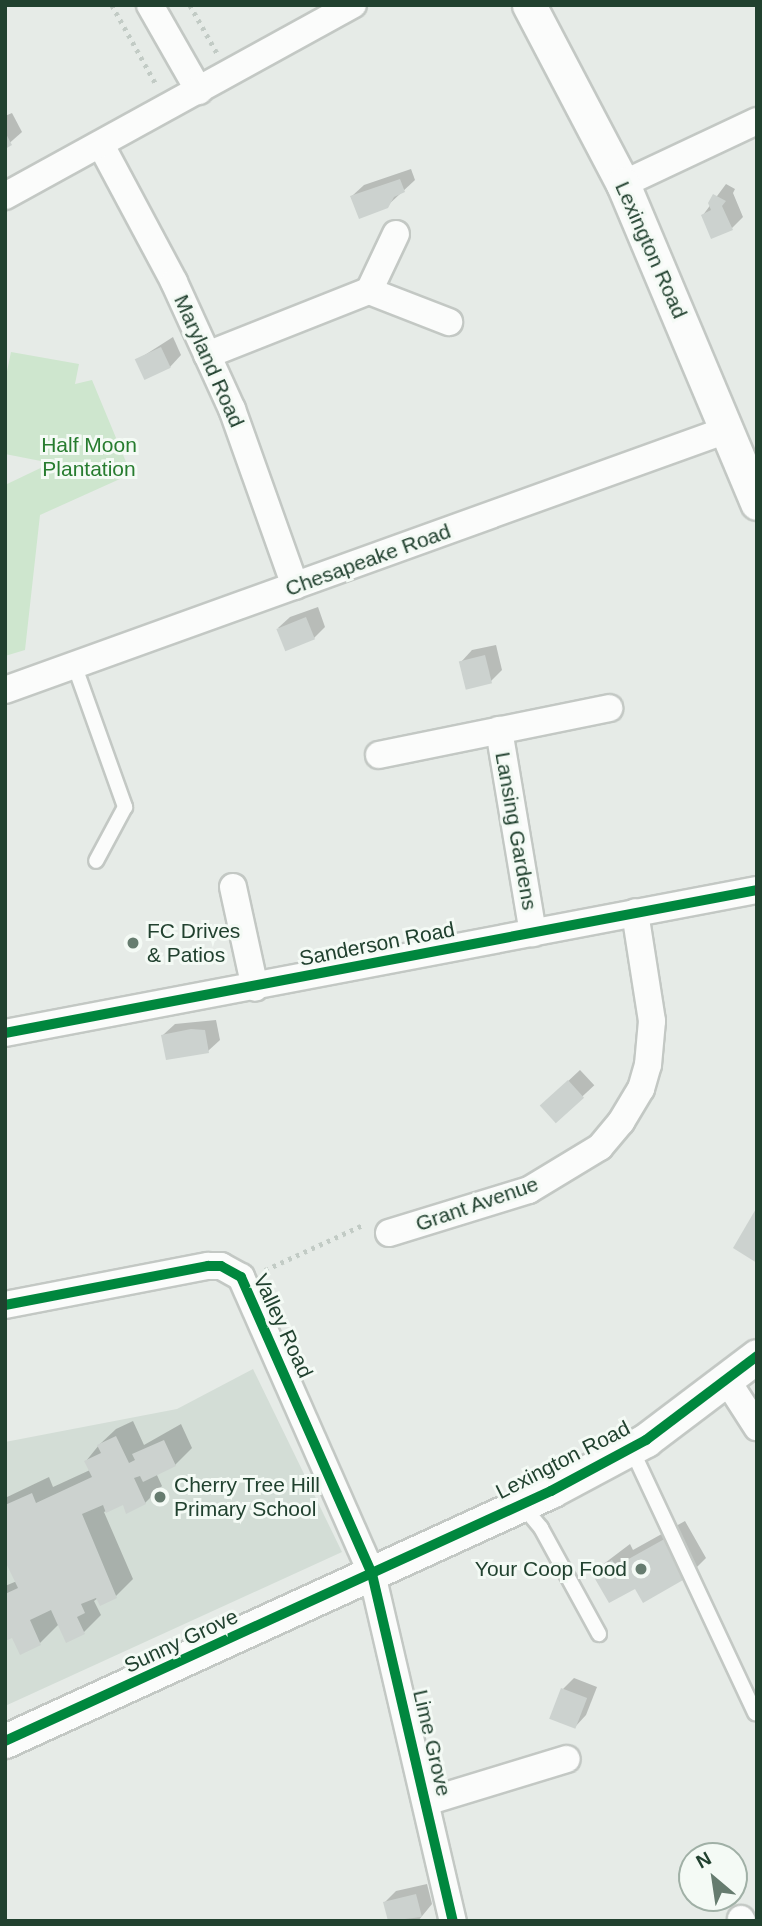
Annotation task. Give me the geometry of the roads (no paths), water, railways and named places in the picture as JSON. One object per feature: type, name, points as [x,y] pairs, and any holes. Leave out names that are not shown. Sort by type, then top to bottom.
[{"type":"street","points":[[149,5],[199,91]]},
{"type":"street","points":[[5,196],[353,5]]},
{"type":"street","name":"Lexington Road","points":[[537,8],[623,184],[729,429],[757,503]]},
{"type":"street","points":[[623,184],[757,121]]},
{"type":"street","name":"Maryland Road","points":[[101,145],[174,282],[232,409],[295,586]]},
{"type":"street","points":[[369,291],[396,234]]},
{"type":"street","points":[[207,355],[369,291],[449,322]]},
{"type":"street","name":"Chesapeake Road","points":[[5,690],[75,667],[729,429]]},
{"type":"street","name":"Lansing Gardens","points":[[379,755],[608,708]]},
{"type":"street","name":"Lansing Gardens","points":[[499,730],[533,933]]},
{"type":"street","points":[[233,887],[255,988]]},
{"type":"street","name":"Sanderson Road","points":[[5,1033],[255,988],[757,890]]},
{"type":"street","name":"Grant Avenue","points":[[389,1233],[529,1190],[600,1147],[621,1122],[645,1077],[652,1021],[635,912]]},
{"type":"street","name":"Valley Road","points":[[5,1305],[208,1266],[232,1270],[247,1287],[372,1574]]},
{"type":"street","name":"Lexington Road","points":[[372,1574],[521,1504],[631,1448],[728,1382],[757,1356]]},
{"type":"street","points":[[728,1382],[757,1427]]},
{"type":"street","name":"Sunny Grove","points":[[5,1741],[372,1574]]},
{"type":"street","name":"Lime Grove","points":[[372,1574],[453,1921]]},
{"type":"street","points":[[426,1802],[567,1759]]},
{"type":"lane","points":[[75,667],[125,807],[96,861]]},
{"type":"lane","points":[[631,1448],[755,1713]]},
{"type":"lane","points":[[521,1504],[541,1528],[599,1634]]},
{"type":"place","name":"FC Drives & Patios","points":[[133,943]]},
{"type":"place","name":"Cherry Tree Hill Primary School","points":[[160,1497]]},
{"type":"place","name":"Your Coop Food","points":[[641,1569]]},
{"type":"park label","name":"Half Moon Plantation","points":[[89,457]]}]
